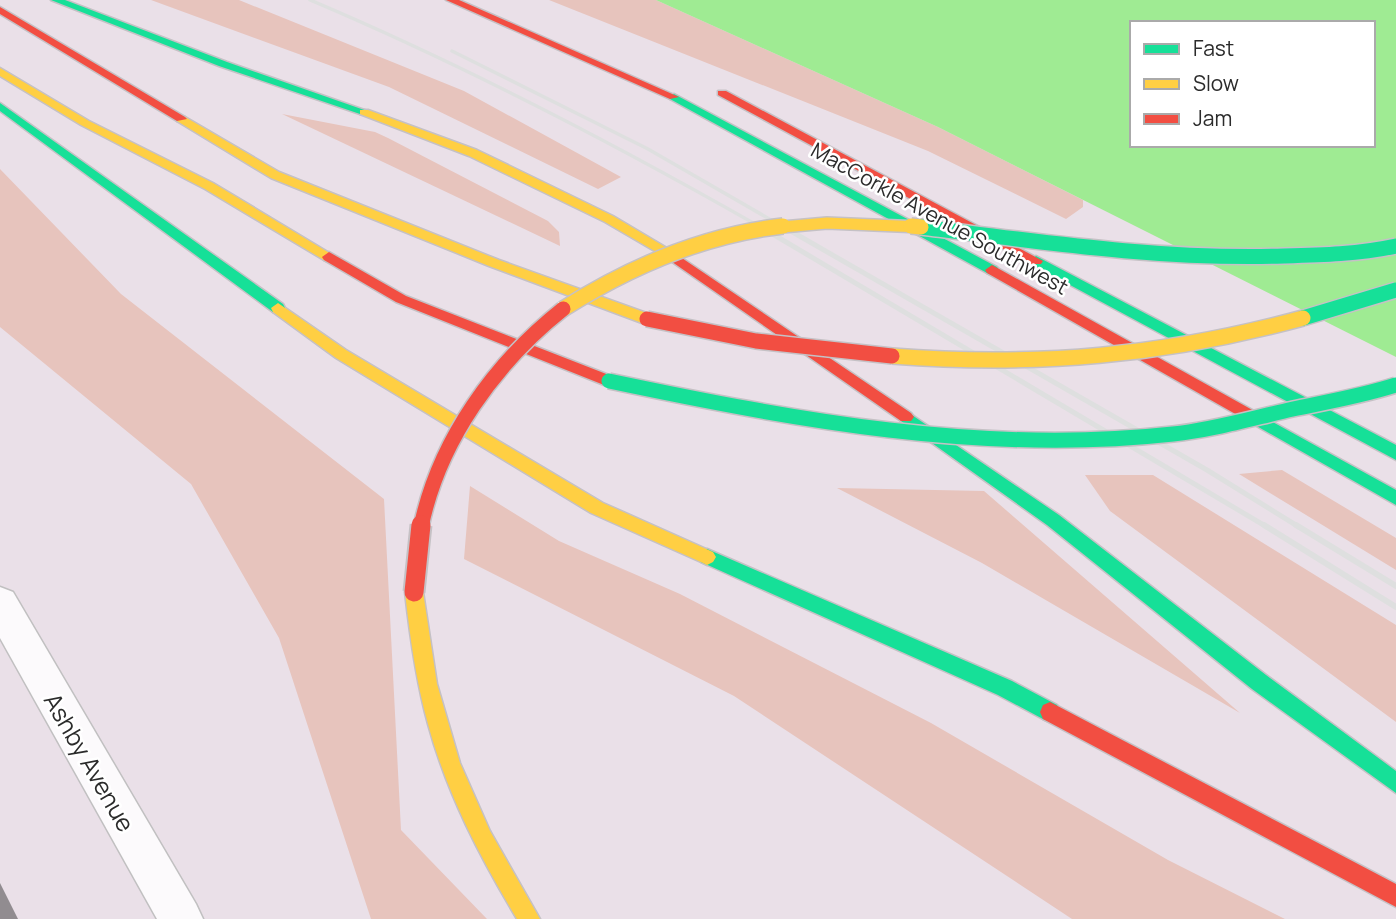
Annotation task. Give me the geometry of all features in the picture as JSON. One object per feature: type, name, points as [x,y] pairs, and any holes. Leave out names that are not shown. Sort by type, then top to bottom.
[{"type":"main road","points":[[56,0],[223,64],[348,106],[473,153],[609,219],[691,266],[1053,520],[1259,682],[1396,783]]},
{"type":"main road","name":"MacCorkle Avenue Southwest","points":[[451,0],[686,102],[1035,294],[1396,498]]},
{"type":"main road","points":[[0,10],[275,176],[494,263],[648,319],[756,341],[866,354],[980,362],[1103,356],[1211,340],[1294,320],[1396,290]]},
{"type":"main road","points":[[0,71],[85,123],[209,186],[401,299],[610,381],[715,405],[816,421],[936,435],[1063,440],[1158,436],[1238,423],[1396,385]]},
{"type":"main road","name":"MacCorkle Avenue Southwest","points":[[708,87],[883,177],[1396,453]]},
{"type":"main road","points":[[0,106],[341,354],[597,508],[1005,688],[1396,896]]},
{"type":"main road","points":[[529,919],[495,867],[449,771],[426,692],[414,592],[424,514],[444,460],[478,395],[540,325],[623,272],[687,245],[748,230],[842,222],[892,223],[1136,253],[1244,259],[1372,252],[1396,246]]},
{"type":"street","name":"Ashby Avenue","points":[[0,604],[181,919]]},
{"type":"shaded area","points":[[151,0],[239,0],[464,91],[621,177],[598,189],[389,87]]},
{"type":"shaded area","points":[[549,0],[656,0],[938,127],[1083,200],[1083,207],[1066,219],[928,151]]},
{"type":"shaded area","points":[[656,0],[1396,0],[1396,357],[938,127]]},
{"type":"shaded area","points":[[282,114],[375,132],[388,138],[548,221],[559,232],[560,246]]},
{"type":"shaded area","points":[[0,169],[121,294],[384,499],[401,830],[487,919],[371,919],[279,638],[191,484],[0,327]]},
{"type":"shaded area","points":[[1282,470],[1396,538],[1396,570],[1239,474]]},
{"type":"shaded area","points":[[1085,475],[1153,475],[1396,625],[1396,722],[1110,511]]},
{"type":"shaded area","points":[[470,486],[559,541],[680,594],[931,723],[1168,860],[1285,919],[1072,919],[734,696],[464,559]]},
{"type":"shaded area","points":[[837,488],[984,491],[1240,713],[982,563]]},
{"type":"railway","points":[[310,0],[539,107],[762,228]]},
{"type":"railway","points":[[452,51],[648,149],[785,228]]},
{"type":"railway","points":[[759,226],[1267,527]]},
{"type":"railway","points":[[782,226],[1207,470],[1299,527]]},
{"type":"railway","points":[[1264,525],[1396,607]]},
{"type":"railway","points":[[1296,525],[1396,586]]},
{"type":"traffic: fast","points":[[56,0],[223,64],[364,112]]},
{"type":"traffic: fast","points":[[674,97],[992,270]]},
{"type":"traffic: fast","points":[[0,106],[278,308]]},
{"type":"traffic: fast","points":[[921,227],[1063,245],[1206,257],[1337,254],[1396,246]]},
{"type":"traffic: fast","points":[[1036,261],[1396,453]]},
{"type":"traffic: fast","points":[[1303,318],[1396,290]]},
{"type":"traffic: fast","points":[[609,381],[818,421],[960,438],[1031,441],[1102,440],[1189,432],[1396,385]]},
{"type":"traffic: fast","points":[[1251,416],[1396,498]]},
{"type":"traffic: fast","points":[[906,417],[1053,520],[1259,682],[1396,783]]},
{"type":"traffic: fast","points":[[707,557],[1005,688],[1050,712]]},
{"type":"traffic: slow","points":[[0,71],[85,123],[209,186],[329,257]]},
{"type":"traffic: slow","points":[[364,112],[473,153],[609,219],[670,254]]},
{"type":"traffic: slow","points":[[181,119],[275,175],[494,263],[647,319]]},
{"type":"traffic: slow","points":[[563,309],[603,284],[645,263],[689,246],[734,234],[780,226],[827,223],[921,227]]},
{"type":"traffic: slow","points":[[278,308],[341,354],[597,508],[707,557]]},
{"type":"traffic: slow","points":[[892,356],[982,362],[1104,356],[1185,345],[1303,318]]},
{"type":"traffic: slow","points":[[414,592],[427,684],[450,763],[483,839],[529,919]]},
{"type":"traffic: jam","points":[[451,0],[674,97]]},
{"type":"traffic: jam","points":[[0,10],[181,119]]},
{"type":"traffic: jam","points":[[722,93],[1036,261]]},
{"type":"traffic: jam","points":[[670,254],[906,417]]},
{"type":"traffic: jam","points":[[329,257],[401,299],[609,381]]},
{"type":"traffic: jam","points":[[992,270],[1251,416]]},
{"type":"traffic: jam","points":[[414,592],[418,542],[424,513],[446,455],[461,426],[477,399],[516,350],[563,309]]},
{"type":"traffic: jam","points":[[647,319],[756,341],[892,356]]},
{"type":"traffic: jam","points":[[1050,712],[1396,896]]}]
